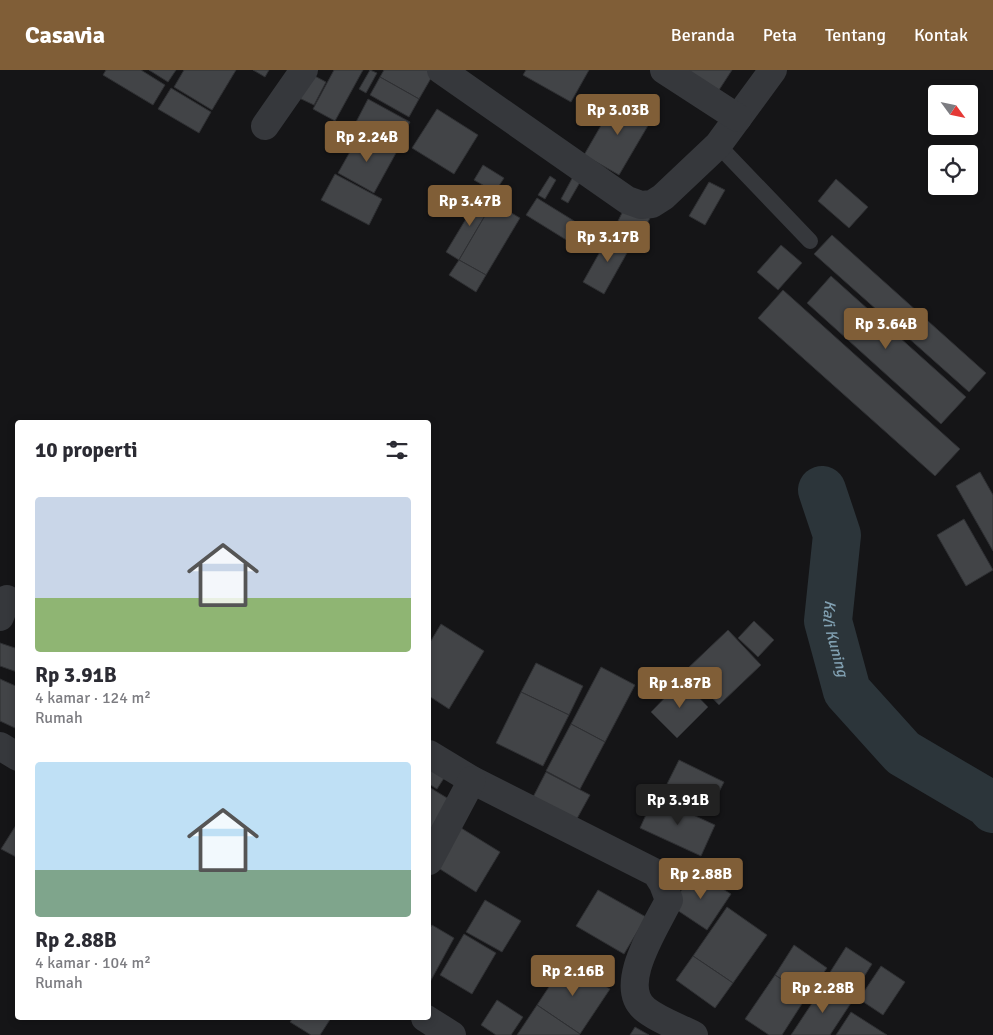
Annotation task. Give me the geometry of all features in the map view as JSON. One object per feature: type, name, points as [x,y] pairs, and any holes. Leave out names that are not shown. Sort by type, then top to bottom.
[{"type":"street","points":[[265,126],[304,70]]},
{"type":"street","points":[[441,70],[627,200],[641,204],[652,204],[663,197],[718,144],[773,70]]},
{"type":"street","points":[[664,70],[738,118]]},
{"type":"street","points":[[0,746],[15,755]]},
{"type":"street","points":[[431,755],[472,780],[656,873],[664,884],[669,900],[634,974],[633,994],[645,1010],[694,1035]]},
{"type":"street","points":[[431,857],[472,780]]},
{"type":"street","points":[[428,1020],[452,1035]]},
{"type":"lane","points":[[718,144],[810,241]]},
{"type":"building","points":[[106,70],[141,70],[165,85],[153,105],[103,75]]},
{"type":"building","points":[[149,70],[176,70],[168,82]]},
{"type":"building","points":[[184,70],[236,70],[212,110],[174,87]]},
{"type":"building","points":[[253,70],[269,70],[265,77]]},
{"type":"building","points":[[334,70],[363,70],[335,121],[313,109]]},
{"type":"building","points":[[370,70],[377,73],[366,93],[359,89]]},
{"type":"building","points":[[384,70],[429,70],[434,73],[419,99],[380,77]]},
{"type":"building","points":[[526,70],[589,70],[571,102],[523,75]]},
{"type":"building","points":[[687,70],[732,70],[719,90]]},
{"type":"building","points":[[309,73],[326,82],[314,105],[297,97]]},
{"type":"building","points":[[380,77],[419,99],[409,117],[370,95]]},
{"type":"building","points":[[171,88],[211,112],[199,133],[158,109]]},
{"type":"building","points":[[618,96],[653,117],[619,175],[584,155]]},
{"type":"building","points":[[368,99],[410,122],[397,146],[355,124]]},
{"type":"building","points":[[437,109],[478,135],[454,174],[412,148]]},
{"type":"building","points":[[360,134],[396,153],[374,193],[338,173]]},
{"type":"building","points":[[483,165],[504,178],[495,192],[474,180]]},
{"type":"building","points":[[575,173],[583,177],[568,203],[561,199]]},
{"type":"building","points":[[335,174],[382,199],[369,225],[321,200]]},
{"type":"building","points":[[550,176],[556,180],[545,199],[538,195]]},
{"type":"building","points":[[836,179],[868,207],[849,228],[818,201]]},
{"type":"building","points":[[709,182],[725,190],[705,225],[689,216]]},
{"type":"building","points":[[481,194],[493,202],[459,260],[446,252]]},
{"type":"building","points":[[537,198],[579,224],[568,241],[526,215]]},
{"type":"building","points":[[493,202],[520,218],[486,275],[459,260]]},
{"type":"building","points":[[626,205],[650,218],[639,239],[615,227]]},
{"type":"building","points":[[611,232],[632,244],[604,294],[583,282]]},
{"type":"building","points":[[832,235],[986,373],[969,392],[814,254]]},
{"type":"building","points":[[781,245],[802,263],[778,290],[757,272]]},
{"type":"building","points":[[459,260],[486,275],[476,292],[449,275]]},
{"type":"building","points":[[831,276],[966,397],[941,424],[807,303]]},
{"type":"building","points":[[783,290],[960,449],[935,476],[758,318]]},
{"type":"building","points":[[980,472],[993,495],[993,551],[956,486]]},
{"type":"building","points":[[964,519],[993,570],[966,586],[937,535]]},
{"type":"building","points":[[754,621],[774,640],[758,657],[738,638]]},
{"type":"building","points":[[441,624],[484,651],[449,709],[431,697],[431,641]]},
{"type":"building","points":[[728,630],[761,665],[719,705],[686,670]]},
{"type":"building","points":[[0,643],[15,648],[15,671],[0,666]]},
{"type":"building","points":[[536,663],[583,686],[569,715],[521,692]]},
{"type":"building","points":[[601,667],[635,685],[605,742],[571,724]]},
{"type":"building","points":[[0,679],[15,686],[15,728],[0,721]]},
{"type":"building","points":[[682,680],[708,707],[677,738],[651,712]]},
{"type":"building","points":[[521,692],[569,715],[543,766],[496,743]]},
{"type":"building","points":[[571,724],[605,742],[580,789],[546,771]]},
{"type":"building","points":[[679,760],[724,782],[708,814],[663,792]]},
{"type":"building","points":[[433,767],[446,775],[437,789],[431,785],[431,770]]},
{"type":"building","points":[[546,772],[590,795],[574,824],[531,801]]},
{"type":"building","points":[[431,788],[457,804],[431,846]]},
{"type":"building","points":[[654,797],[715,825],[701,856],[640,828]]},
{"type":"building","points":[[453,823],[500,852],[476,892],[431,863],[431,859]]},
{"type":"building","points":[[15,827],[15,856],[1,849]]},
{"type":"building","points":[[694,871],[731,894],[707,930],[671,906]]},
{"type":"building","points":[[598,890],[646,917],[624,954],[576,926]]},
{"type":"building","points":[[485,900],[521,921],[502,952],[466,932]]},
{"type":"building","points":[[727,907],[767,935],[733,983],[693,956]]},
{"type":"building","points":[[432,925],[454,938],[431,980]]},
{"type":"building","points":[[464,934],[496,953],[472,994],[440,975]]},
{"type":"building","points":[[794,945],[827,968],[807,996],[775,975]]},
{"type":"building","points":[[846,947],[872,964],[853,994],[827,977]]},
{"type":"building","points":[[693,956],[733,983],[715,1008],[676,980]]},
{"type":"building","points":[[566,961],[610,989],[580,1034],[537,1005]]},
{"type":"building","points":[[881,966],[905,982],[883,1015],[859,999]]},
{"type":"building","points":[[775,975],[807,996],[782,1035],[769,1035],[745,1019]]},
{"type":"building","points":[[824,985],[851,1003],[830,1035],[791,1035]]},
{"type":"building","points":[[497,1000],[523,1017],[511,1035],[496,1035],[481,1025]]},
{"type":"building","points":[[537,1005],[580,1034],[517,1035]]},
{"type":"building","points":[[851,1012],[887,1035],[836,1035]]},
{"type":"building","points":[[292,1020],[330,1020],[320,1035],[311,1035],[290,1022]]},
{"type":"building","points":[[635,1027],[649,1035],[630,1035]]},
{"type":"waterway","name":"Kali Kuning","points":[[822,490],[837,535],[828,621],[847,691],[903,753],[988,803],[993,809]]}]
